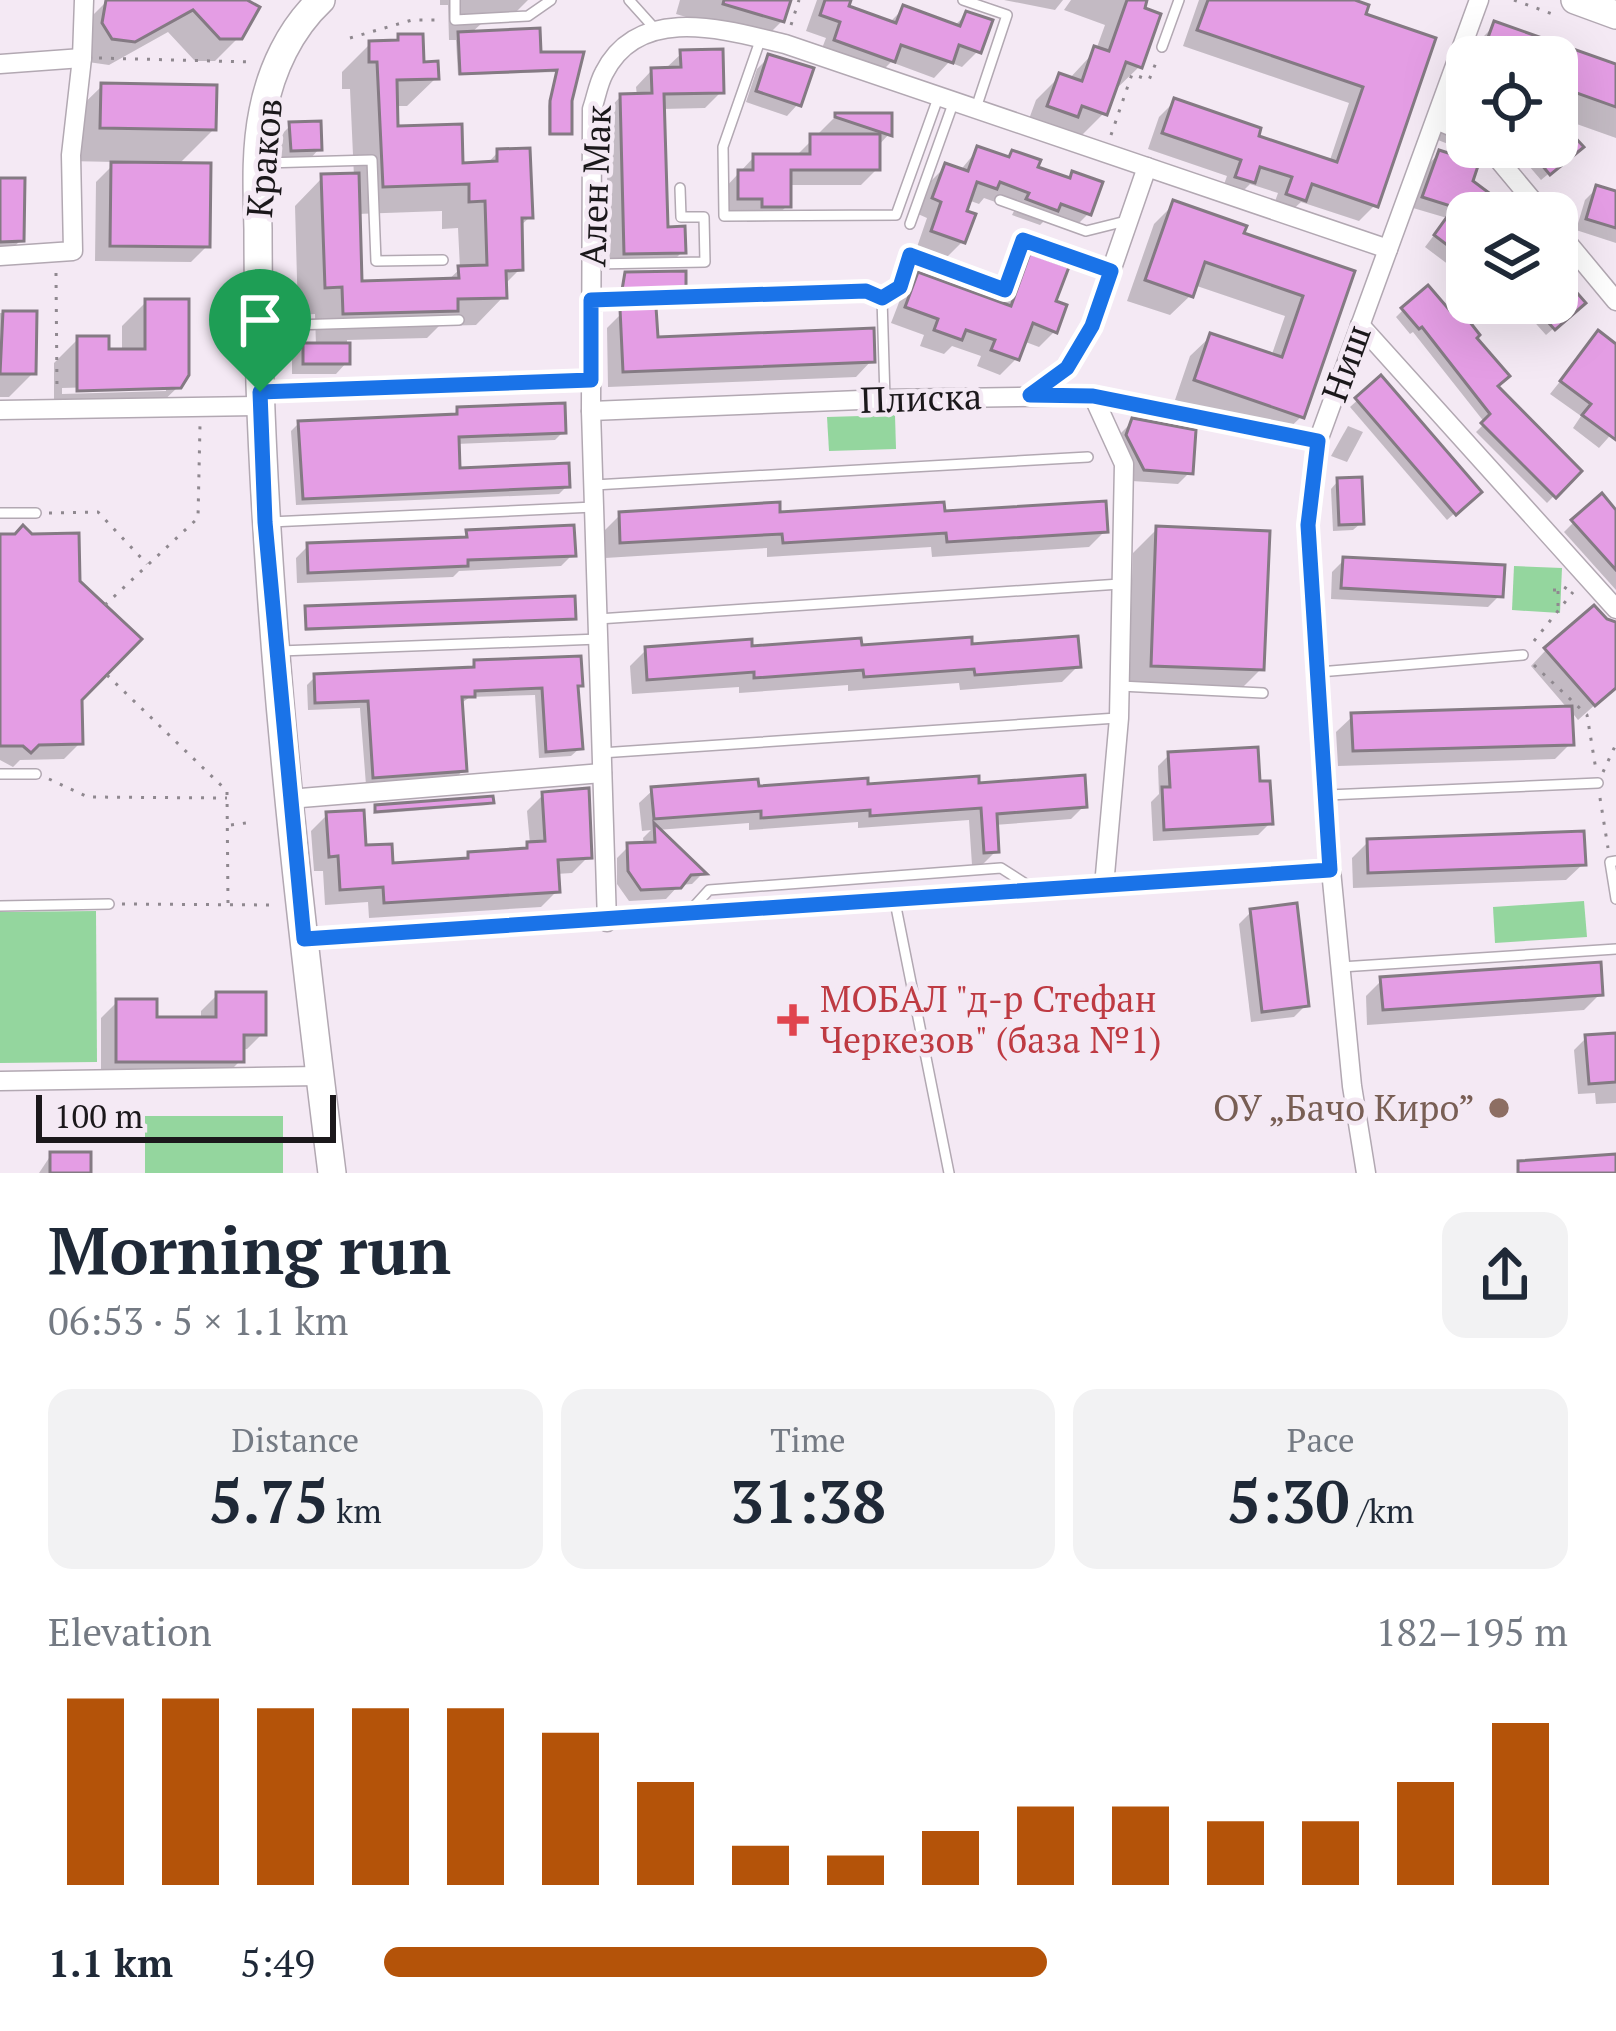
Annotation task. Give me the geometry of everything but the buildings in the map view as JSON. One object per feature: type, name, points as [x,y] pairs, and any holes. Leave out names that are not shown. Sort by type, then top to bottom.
[{"type":"main road","points":[[1575,0],[1616,15]]},
{"type":"main road","name":"Краков","points":[[314,3],[277,62],[263,107],[257,164],[259,326],[265,522],[276,651],[332,1173]]},
{"type":"street","points":[[0,256],[73,251],[71,155],[84,0]]},
{"type":"street","name":"Ниш","points":[[1366,1173],[1352,1086],[1330,870],[1308,525],[1318,441],[1479,0]]},
{"type":"street","points":[[656,30],[719,28],[785,44],[1388,249]]},
{"type":"street","name":"Ален Мак","points":[[607,922],[591,411],[592,110],[603,74],[622,47],[656,30]]},
{"type":"street","points":[[0,64],[82,58]]},
{"type":"street","points":[[1436,121],[1446,125]]},
{"type":"street","points":[[1030,395],[1067,368],[1092,326],[1147,167]]},
{"type":"street","points":[[1506,168],[1526,192]]},
{"type":"street","points":[[1578,255],[1616,301]]},
{"type":"street","points":[[1360,325],[1616,609]]},
{"type":"street","points":[[1093,396],[1124,464],[1119,718],[1104,886]]},
{"type":"street","name":"Плиска","points":[[591,411],[1093,396],[1318,441]]},
{"type":"street","points":[[0,410],[200,407],[261,399]]},
{"type":"street","points":[[289,800],[602,763]]},
{"type":"street","points":[[304,939],[1330,870]]},
{"type":"street","points":[[0,1081],[319,1076]]},
{"type":"lane","points":[[455,0],[455,20],[528,16],[551,0]]},
{"type":"lane","points":[[628,0],[656,30]]},
{"type":"lane","points":[[963,0],[1007,15],[976,108]]},
{"type":"lane","points":[[1162,46],[1179,0]]},
{"type":"lane","points":[[760,38],[723,147],[724,216],[896,215],[947,98]]},
{"type":"lane","points":[[910,224],[947,98]]},
{"type":"lane","points":[[257,164],[372,160],[376,261],[443,260]]},
{"type":"lane","points":[[591,264],[705,262],[704,217],[681,218],[680,188]]},
{"type":"lane","points":[[1000,200],[1086,231],[1128,221]]},
{"type":"lane","points":[[882,298],[900,287],[910,255],[1005,290],[1023,240],[1111,271]]},
{"type":"lane","points":[[591,300],[866,291],[882,298]]},
{"type":"lane","points":[[882,298],[885,399]]},
{"type":"lane","points":[[259,326],[459,320]]},
{"type":"lane","points":[[261,399],[591,380]]},
{"type":"lane","points":[[594,485],[1088,458]]},
{"type":"lane","points":[[265,522],[594,507]]},
{"type":"lane","points":[[0,513],[36,513]]},
{"type":"lane","points":[[276,651],[1122,584]]},
{"type":"lane","points":[[1315,672],[1523,655]]},
{"type":"lane","points":[[1120,686],[1263,693]]},
{"type":"lane","points":[[602,763],[1119,718]]},
{"type":"lane","points":[[0,774],[36,774]]},
{"type":"lane","points":[[1327,795],[1598,784]]},
{"type":"lane","points":[[1613,861],[1616,899]]},
{"type":"lane","points":[[686,916],[709,890],[1001,868],[1036,890]]},
{"type":"lane","points":[[895,900],[949,1173]]},
{"type":"lane","points":[[0,906],[109,904]]},
{"type":"lane","points":[[1341,967],[1616,949]]},
{"type":"path","points":[[785,44],[799,0]]},
{"type":"path","points":[[350,38],[412,20],[455,20]]},
{"type":"path","points":[[1117,118],[1132,74],[1149,80],[1162,46]]},
{"type":"path","points":[[82,58],[277,62]]},
{"type":"path","points":[[56,253],[57,409]]},
{"type":"path","points":[[105,605],[198,518],[200,407]]},
{"type":"path","points":[[36,513],[98,512],[147,564]]},
{"type":"path","points":[[1587,576],[1523,655],[1587,715],[1613,861]]},
{"type":"path","points":[[1558,590],[1558,611]]},
{"type":"path","points":[[107,675],[227,791],[228,904]]},
{"type":"path","points":[[1598,784],[1616,743]]},
{"type":"path","points":[[36,774],[88,797],[227,799]]},
{"type":"path","points":[[227,825],[253,822]]},
{"type":"path","points":[[109,904],[300,905]]},
{"type":"green space","points":[[895,415],[896,449],[829,451],[827,417]]},
{"type":"green space","points":[[1514,566],[1562,568],[1560,613],[1512,610]]},
{"type":"green space","points":[[1584,901],[1587,937],[1495,943],[1493,907]]},
{"type":"green space","points":[[96,911],[97,1062],[0,1063],[0,912]]},
{"type":"green space","points":[[145,1116],[283,1116],[283,1173],[145,1173]]},
{"type":"place","name":"МОБАЛ \"д-р Стефан Черкезов\" (база №1)","points":[[793,1020]]},
{"type":"place","name":"ОУ „Бачо Киро”","points":[[1499,1108]]},
{"type":"route","points":[[1023,240],[1111,271],[1092,326],[1067,368],[1030,395],[1093,396],[1318,441],[1308,525],[1330,870],[304,939],[265,522],[260,392],[591,380],[591,300],[866,291],[882,298],[900,287],[910,255],[1005,290],[1023,240]]}]
